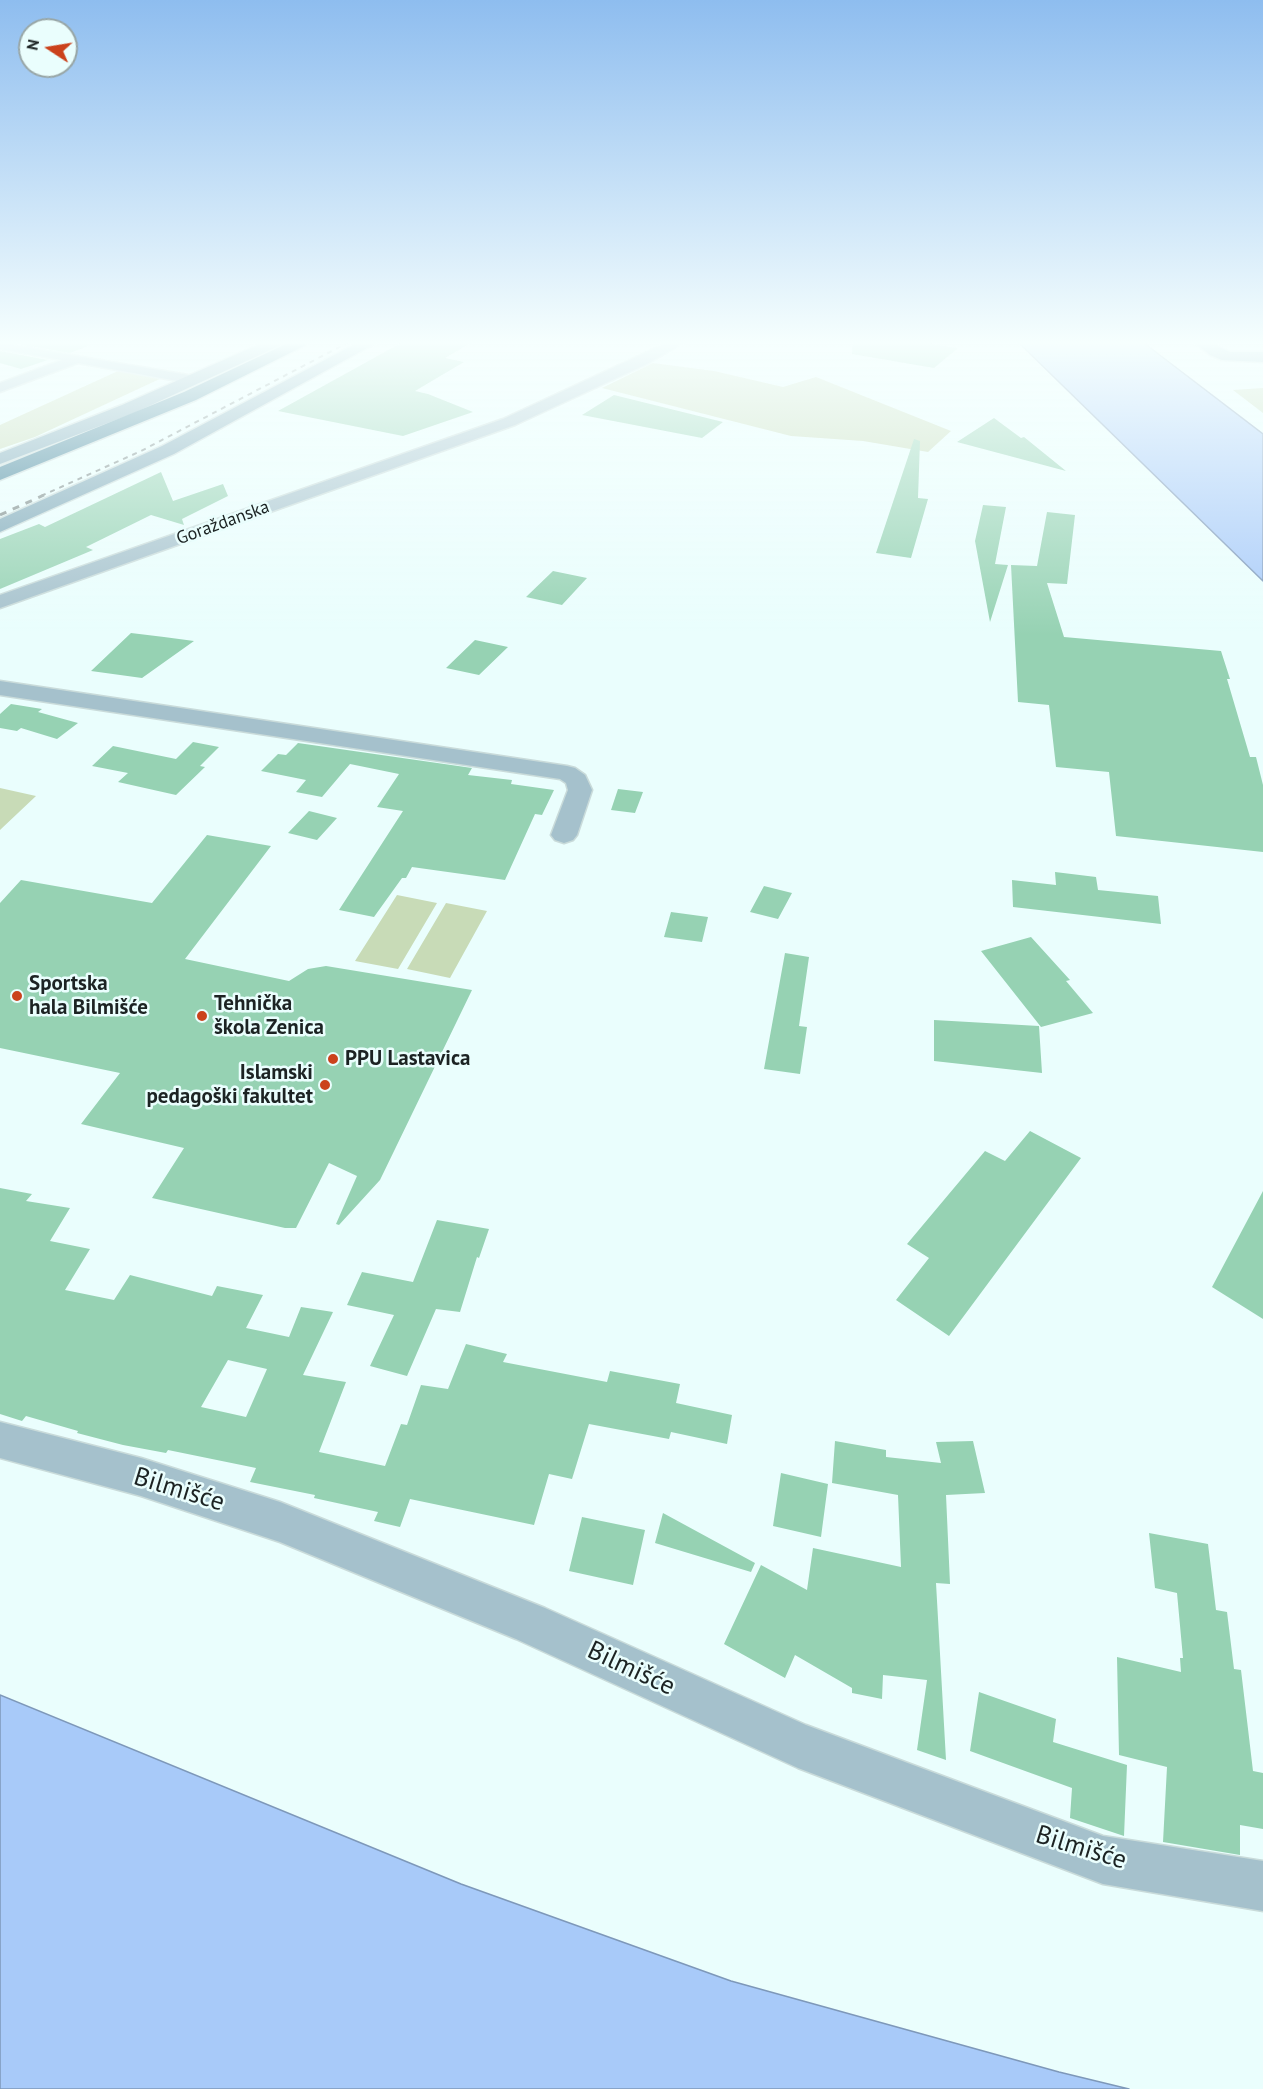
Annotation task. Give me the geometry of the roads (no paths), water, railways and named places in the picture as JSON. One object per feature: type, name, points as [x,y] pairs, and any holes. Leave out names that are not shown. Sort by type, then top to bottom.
[{"type":"highway","points":[[0,472],[85,440]]},
{"type":"highway","points":[[0,480],[27,469],[48,456]]},
{"type":"street","points":[[0,459],[47,440]]},
{"type":"street","points":[[0,526],[186,440]]},
{"type":"street","name":"Goraždanska","points":[[0,602],[457,440]]},
{"type":"street","points":[[0,688],[567,773],[577,780],[580,790],[564,835]]},
{"type":"street","name":"Bilmišće","points":[[0,1440],[141,1477],[280,1522],[530,1623],[798,1745],[1103,1860],[1263,1886]]},
{"type":"water","points":[[1119,440],[1263,440],[1263,581]]},
{"type":"water","points":[[0,1695],[461,1884],[731,1981],[1059,2072],[1129,2089],[0,2089]]},
{"type":"railway","points":[[41,496],[161,440]]},
{"type":"railway","points":[[0,515],[44,495]]},
{"type":"place","name":"Sportska hala Bilmišće","points":[[17,996]]},
{"type":"place","name":"Tehnička škola Zenica","points":[[202,1016]]},
{"type":"place","name":"PPU Lastavica","points":[[333,1059]]},
{"type":"place","name":"Islamski pedagoški fakultet","points":[[325,1085]]}]
